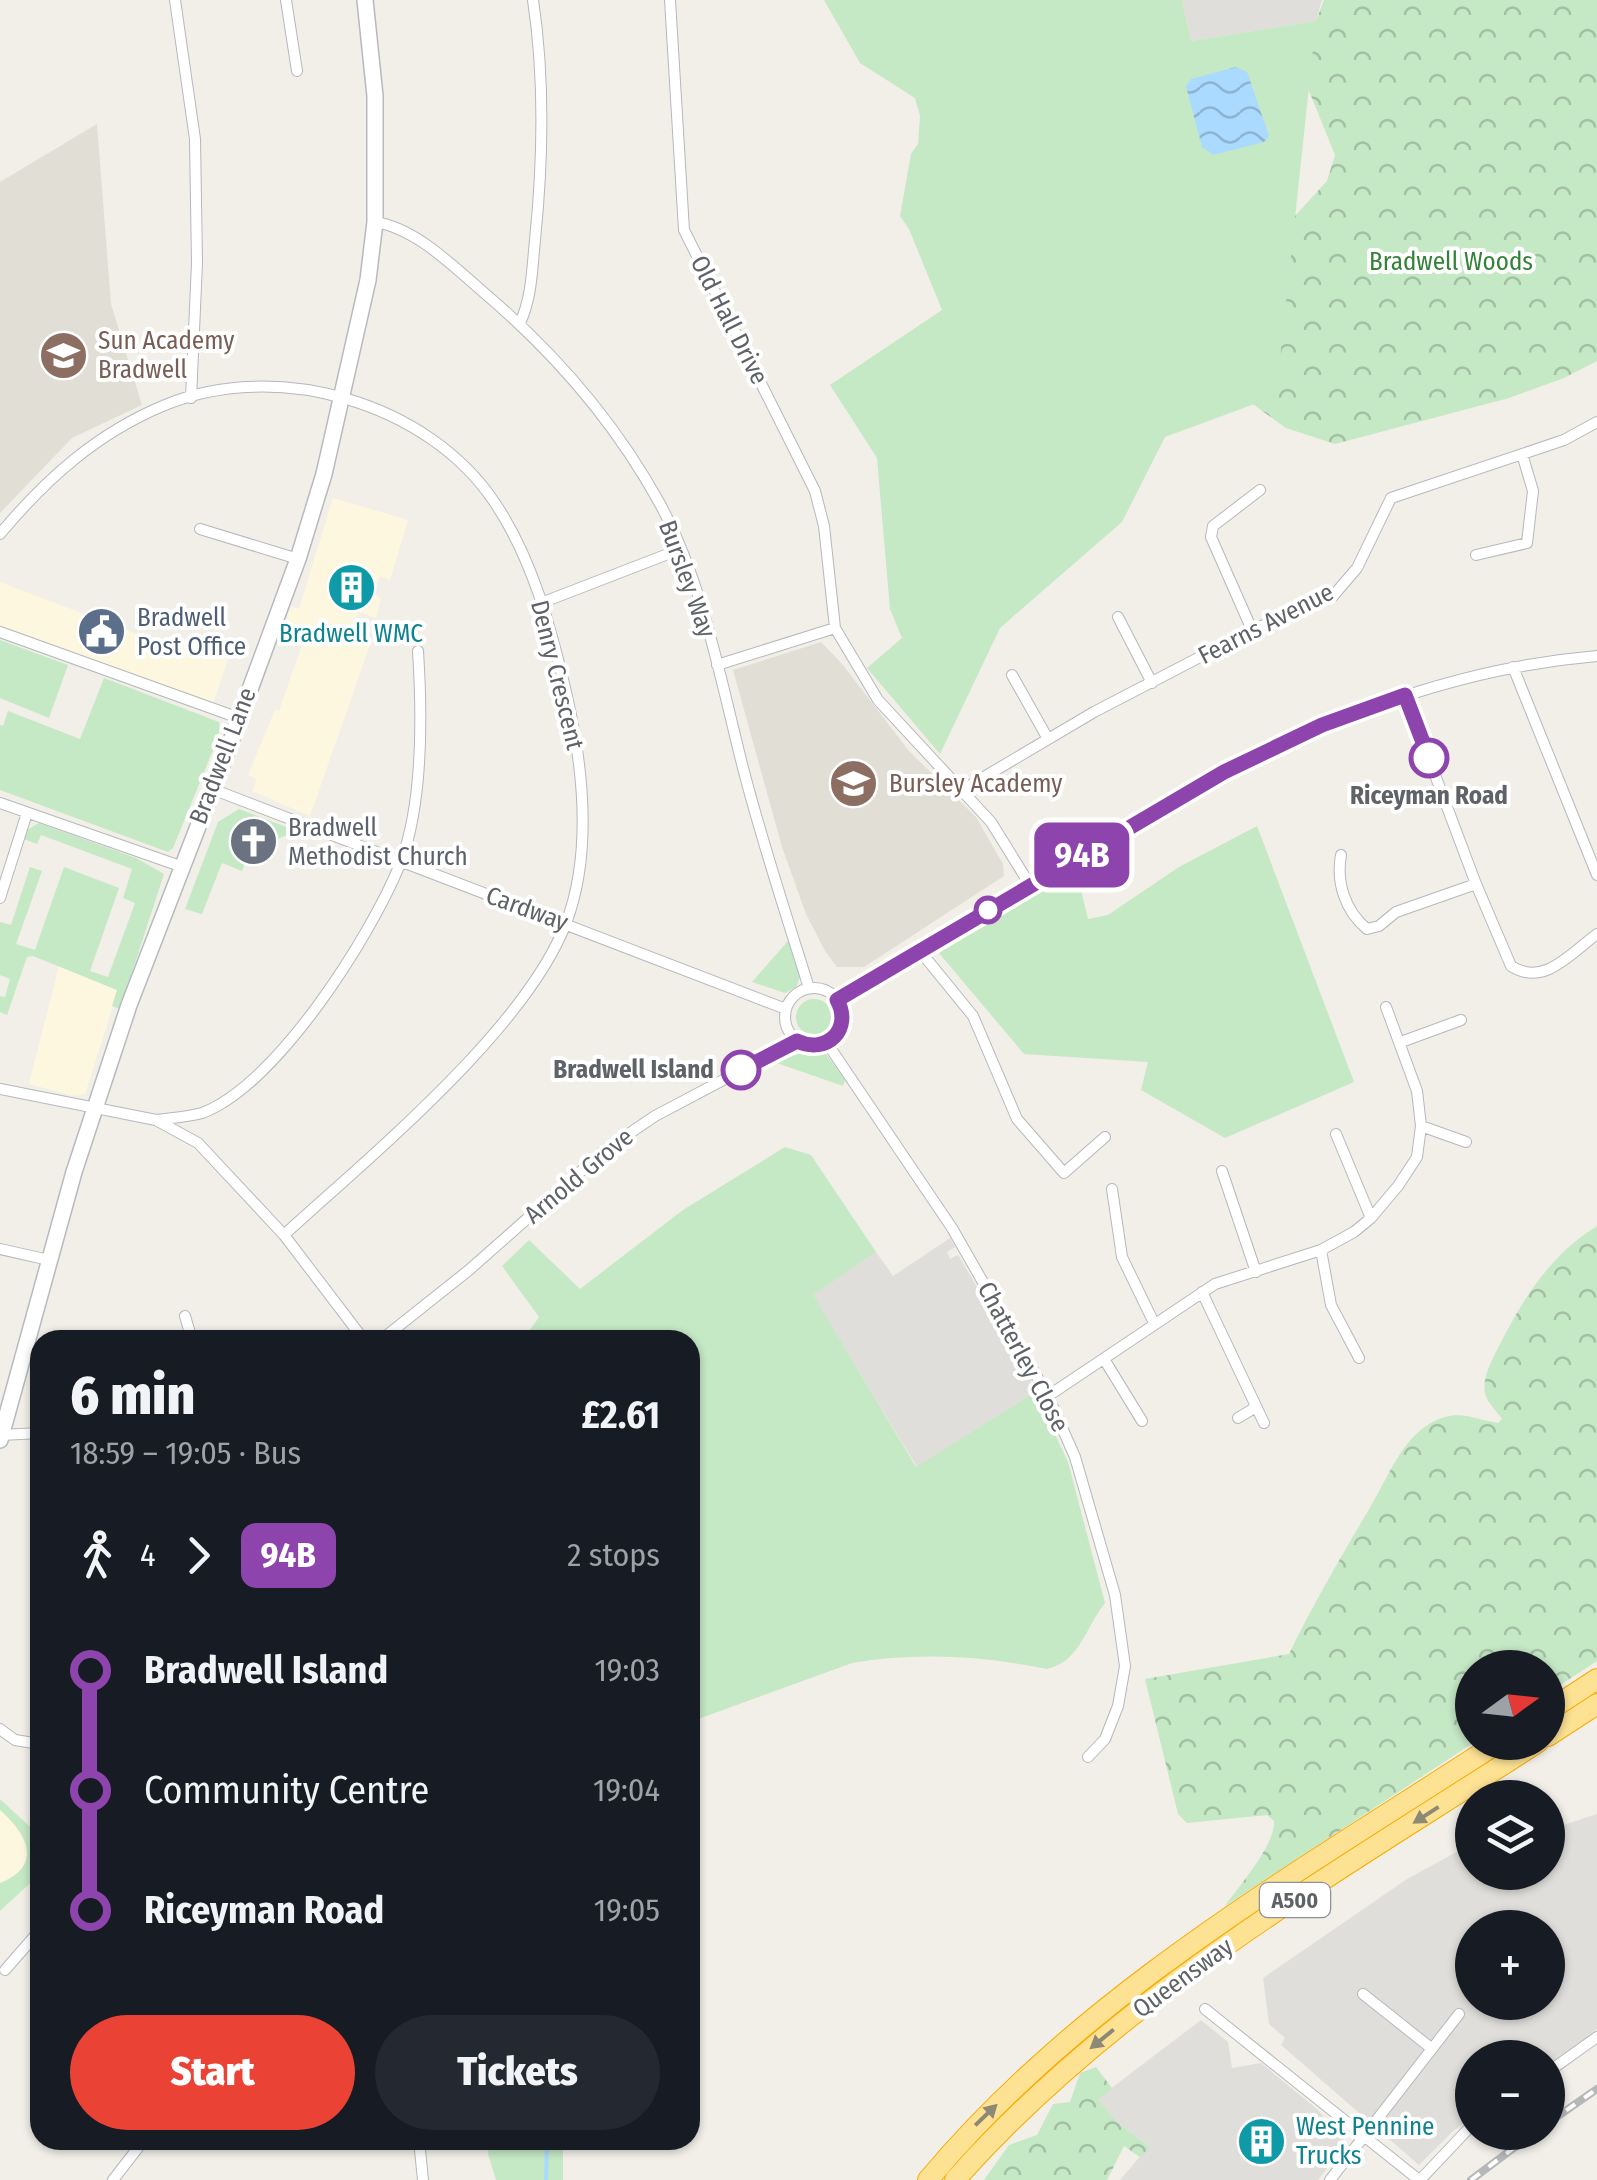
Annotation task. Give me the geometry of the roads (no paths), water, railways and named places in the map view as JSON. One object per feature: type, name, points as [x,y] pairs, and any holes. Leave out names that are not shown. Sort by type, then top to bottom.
[{"type":"highway","points":[[1565,1700],[1597,1679]]},
{"type":"highway","points":[[1565,1725],[1597,1704]]},
{"type":"highway","name":"Queensway","points":[[928,2180],[966,2134],[1050,2054],[1149,1972],[1472,1760]]},
{"type":"highway","name":"Queensway","points":[[955,2180],[1062,2070],[1163,1990],[1510,1760]]},
{"type":"street","points":[[175,0],[195,138],[196,262],[190,398]]},
{"type":"street","points":[[286,0],[297,71]]},
{"type":"street","name":"Bradwell Lane","points":[[0,1437],[94,1108],[180,866],[298,558],[324,474],[368,280],[374,222],[375,96],[365,0]]},
{"type":"street","points":[[520,324],[528,304],[540,188],[541,93],[533,0]]},
{"type":"street","name":"Old Hall Drive","points":[[670,0],[684,230],[815,491],[824,526],[835,628]]},
{"type":"street","name":"Bursley Way","points":[[374,222],[413,238],[444,258],[520,324],[571,376],[620,440],[660,505],[681,549],[718,665],[743,769],[809,988]]},
{"type":"street","name":"Denry Crescent","points":[[0,534],[74,458],[114,431],[166,404],[266,388],[342,398],[375,408],[420,430],[449,452],[495,502],[541,603],[568,702],[579,766],[580,849],[566,924],[505,1019],[446,1082],[284,1235]]},
{"type":"street","name":"Fearns Avenue","points":[[962,790],[1048,739],[1252,630],[1334,596],[1357,568],[1391,498],[1564,440],[1597,422]]},
{"type":"street","points":[[1476,555],[1527,543],[1533,491],[1522,454]]},
{"type":"street","points":[[1252,630],[1211,537],[1213,526],[1257,497]]},
{"type":"street","points":[[200,530],[298,558]]},
{"type":"street","points":[[541,603],[681,549]]},
{"type":"street","points":[[1118,617],[1152,683]]},
{"type":"street","points":[[718,665],[835,628],[878,700],[991,822],[1030,884]]},
{"type":"street","points":[[0,632],[239,718]]},
{"type":"street","points":[[156,1120],[202,1112],[252,1078],[296,1035],[360,941],[401,862],[411,818],[419,746],[418,650]]},
{"type":"street","points":[[837,1000],[1224,772],[1322,725],[1405,695],[1513,667],[1597,656]]},
{"type":"street","points":[[1513,667],[1597,875]]},
{"type":"street","points":[[1012,675],[1048,739]]},
{"type":"street","points":[[1405,695],[1511,966],[1523,974],[1541,975],[1597,934]]},
{"type":"street","name":"Cardway","points":[[212,789],[786,1009]]},
{"type":"street","points":[[0,803],[180,866]]},
{"type":"street","points":[[0,898],[26,813]]},
{"type":"street","points":[[1341,855],[1337,875],[1353,917],[1367,929],[1379,926],[1396,912],[1476,884]]},
{"type":"street","points":[[920,951],[973,1016],[1017,1118],[1064,1173],[1105,1137]]},
{"type":"street","points":[[809,988],[829,992],[837,1000],[843,1022],[840,1031],[827,1043],[812,1046],[797,1041],[786,1024],[786,1009],[798,993],[809,988]]},
{"type":"street","points":[[1048,1396],[1215,1284],[1321,1250],[1371,1218],[1417,1157],[1420,1126],[1417,1091],[1386,1007]]},
{"type":"street","points":[[1401,1042],[1461,1020]]},
{"type":"street","name":"Arnold Grove","points":[[393,1330],[469,1270],[605,1150],[654,1116],[797,1041]]},
{"type":"street","name":"Chatterley Close","points":[[827,1043],[952,1228],[1048,1396],[1074,1457],[1115,1595],[1125,1666],[1118,1706],[1105,1739],[1088,1757]]},
{"type":"street","points":[[0,1089],[156,1120],[198,1143],[284,1235],[356,1330]]},
{"type":"street","points":[[198,1143],[195,1125],[202,1112]]},
{"type":"street","points":[[1420,1126],[1466,1142]]},
{"type":"street","points":[[1336,1134],[1371,1218]]},
{"type":"street","points":[[1222,1172],[1256,1272]]},
{"type":"street","points":[[1112,1190],[1122,1257],[1154,1323]]},
{"type":"street","points":[[0,1249],[49,1260]]},
{"type":"street","points":[[1321,1250],[1330,1305],[1358,1358]]},
{"type":"street","points":[[1202,1292],[1264,1423]]},
{"type":"street","points":[[185,1316],[189,1330]]},
{"type":"street","points":[[1104,1359],[1142,1421]]},
{"type":"street","points":[[1238,1418],[1256,1407]]},
{"type":"street","points":[[1123,1416],[1134,1408]]},
{"type":"street","points":[[0,1437],[30,1434]]},
{"type":"street","points":[[0,1729],[15,1740],[30,1742]]},
{"type":"street","points":[[5,1970],[18,1965],[30,1946]]},
{"type":"street","points":[[1363,1994],[1430,2048]]},
{"type":"street","points":[[1204,2009],[1420,2180],[1455,2143]]},
{"type":"street","points":[[1330,2180],[1455,2018]]},
{"type":"street","points":[[1565,2060],[1597,2037]]},
{"type":"street","points":[[113,2180],[136,2150]]},
{"type":"street","points":[[420,2150],[423,2180]]},
{"type":"water","points":[[1236,67],[1247,72],[1269,136],[1264,142],[1213,155],[1202,147],[1186,86],[1191,79]]},
{"type":"waterway","points":[[546,2180],[547,2150]]},
{"type":"railway","points":[[1565,2111],[1597,2089]]},
{"type":"railway","points":[[1471,2180],[1511,2150]]},
{"type":"place","name":"Sun Academy Bradwell","points":[[63,355]]},
{"type":"place","name":"Bradwell WMC","points":[[351,588]]},
{"type":"place","name":"Bradwell Post Office","points":[[102,632]]},
{"type":"place","name":"Riceyman Road","points":[[1429,758]]},
{"type":"place","name":"Bursley Academy","points":[[854,784]]},
{"type":"place","name":"Bradwell Methodist Church","points":[[253,842]]},
{"type":"place","name":"Bradwell Island","points":[[741,1070]]},
{"type":"place","name":"West Pennine Trucks","points":[[1261,2141]]},
{"type":"park label","name":"Bradwell Woods","points":[[1451,262]]}]
